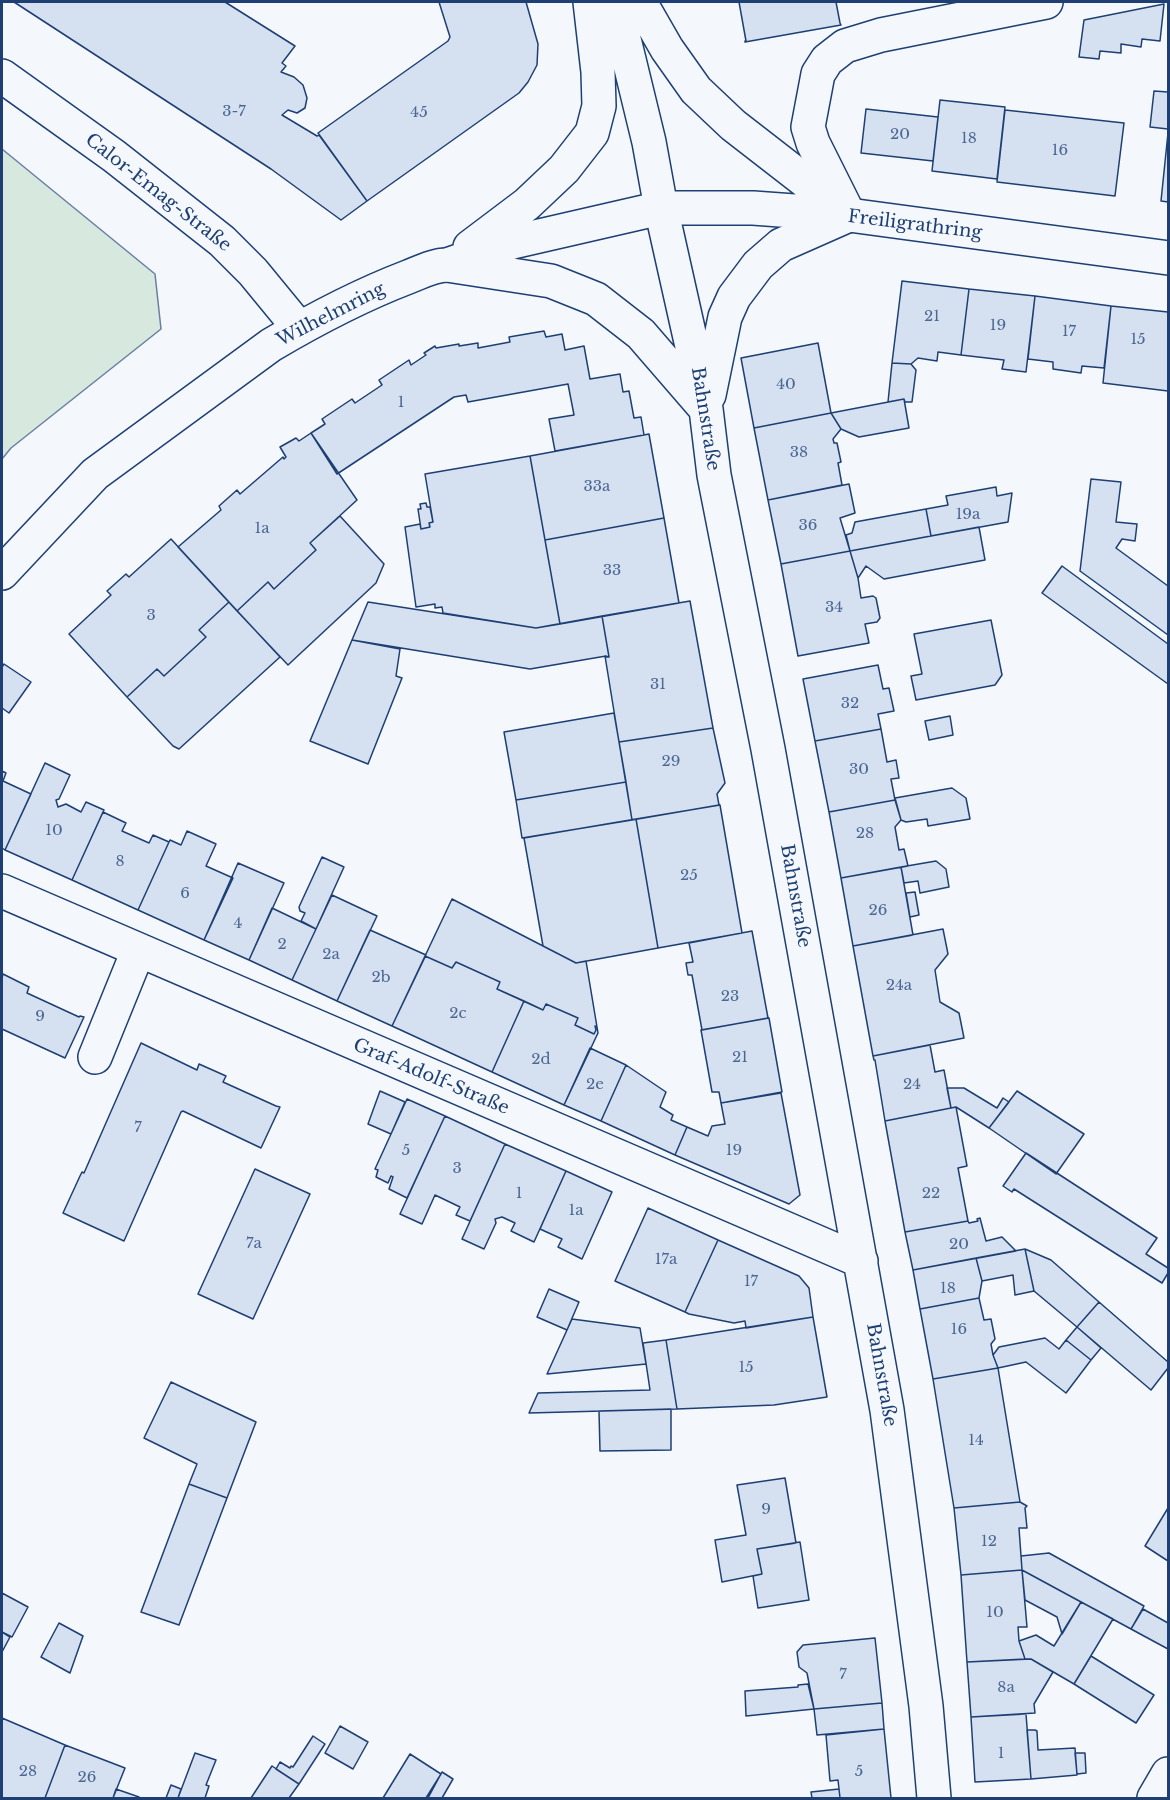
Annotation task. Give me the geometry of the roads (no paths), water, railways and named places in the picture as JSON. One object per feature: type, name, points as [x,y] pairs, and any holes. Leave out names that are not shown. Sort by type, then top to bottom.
[{"type":"street","points":[[447,265],[527,204],[564,170],[592,133],[599,106],[598,72],[590,2]]},
{"type":"street","name":"Bahnstraße","points":[[615,2],[647,134],[661,208],[706,409],[714,475],[768,749],[861,1261],[891,1433],[926,1706],[934,1798]]},
{"type":"street","points":[[640,2],[667,49],[696,90],[733,125],[849,215]]},
{"type":"street","points":[[849,215],[813,143],[808,127],[818,74],[827,60],[844,46],[881,35],[1046,2]]},
{"type":"street","name":"Calor-Emag-Straße","points":[[2,76],[114,156],[222,241],[254,272],[299,328]]},
{"type":"street","name":"Wilhelmring","points":[[2,573],[95,474],[272,345],[299,328],[394,283],[439,265],[447,265],[513,242],[661,208]]},
{"type":"street","name":"Freiligrathring","points":[[661,208],[753,208],[849,215],[1168,258]]},
{"type":"street","points":[[706,409],[725,317],[734,297],[758,265],[781,245],[849,215]]},
{"type":"street","points":[[447,265],[551,281],[596,299],[641,334],[706,409]]},
{"type":"street","name":"Graf-Adolf-Straße","points":[[2,891],[861,1261]]},
{"type":"street","points":[[95,1057],[138,951]]},
{"type":"street","points":[[1154,1798],[1168,1774]]}]
